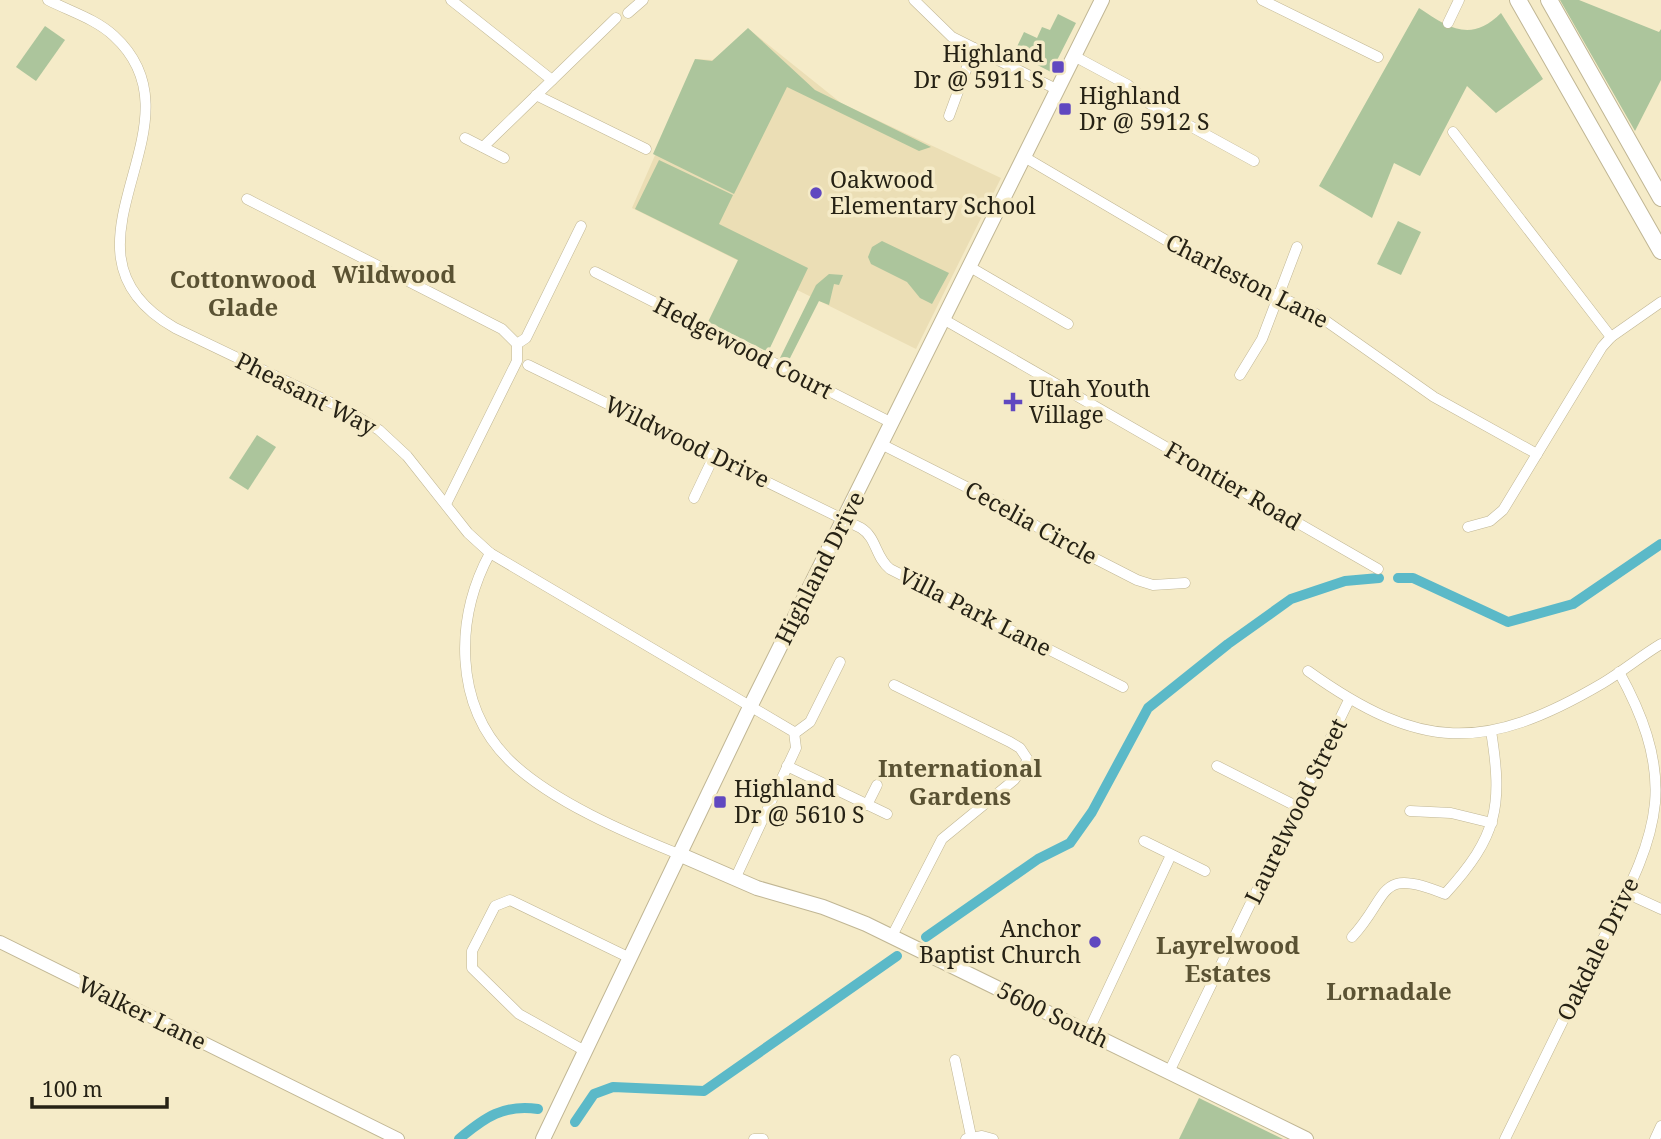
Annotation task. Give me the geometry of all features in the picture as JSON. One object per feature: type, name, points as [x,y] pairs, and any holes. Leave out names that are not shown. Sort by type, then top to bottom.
[{"type":"main road","name":"Highland Drive","points":[[543,1139],[750,707],[846,520],[881,444],[1026,158],[1102,0]]},
{"type":"main road","points":[[1518,0],[1661,251]]},
{"type":"main road","points":[[1549,0],[1661,198]]},
{"type":"main road","name":"5600 South","points":[[681,855],[769,892],[841,913],[892,936],[1306,1139]]},
{"type":"street","name":"Pheasant Way","points":[[48,0],[113,35],[130,56],[142,83],[145,125],[122,220],[119,246],[122,271],[134,294],[155,315],[175,328],[369,423],[398,447],[468,533],[490,553],[795,733]]},
{"type":"street","points":[[451,0],[552,80]]},
{"type":"street","points":[[628,13],[643,0]]},
{"type":"street","points":[[914,0],[946,33],[1058,90]]},
{"type":"street","points":[[1262,0],[1378,57]]},
{"type":"street","points":[[1448,23],[1460,0]]},
{"type":"street","points":[[483,147],[616,18]]},
{"type":"street","points":[[949,116],[974,48]]},
{"type":"street","points":[[1074,56],[1128,85],[1150,104],[1254,161]]},
{"type":"street","points":[[537,95],[646,149]]},
{"type":"street","points":[[1453,132],[1611,337]]},
{"type":"street","points":[[465,138],[504,158]]},
{"type":"street","name":"Charleston Lane","points":[[1026,158],[1186,252],[1326,320],[1434,397],[1536,454]]},
{"type":"street","points":[[247,200],[502,329],[517,344],[517,361],[446,504]]},
{"type":"street","points":[[517,344],[526,338],[581,226]]},
{"type":"street","points":[[1240,375],[1258,348],[1297,247]]},
{"type":"street","points":[[970,267],[1068,324]]},
{"type":"street","name":"Hedgewood Court","points":[[594,272],[892,423]]},
{"type":"street","points":[[1468,527],[1486,523],[1503,510],[1585,373],[1611,337],[1661,302]]},
{"type":"street","name":"Frontier Road","points":[[943,319],[1378,569]]},
{"type":"street","name":"Wildwood Drive","points":[[528,365],[846,520]]},
{"type":"street","name":"Cecelia Circle","points":[[881,444],[1014,511],[1051,536],[1137,580],[1153,584],[1185,583]]},
{"type":"street","points":[[694,498],[714,456]]},
{"type":"street","name":"Villa Park Lane","points":[[846,520],[870,534],[881,559],[890,569],[1123,687]]},
{"type":"street","points":[[490,553],[474,589],[463,640],[468,683],[485,727],[504,755],[537,782],[639,838],[681,855]]},
{"type":"street","points":[[1308,671],[1349,700],[1379,716],[1419,729],[1464,733],[1491,731],[1553,709],[1619,672],[1661,644]]},
{"type":"street","points":[[735,879],[796,746],[795,733],[812,720],[840,662]]},
{"type":"street","name":"Oakdale Drive","points":[[1505,1139],[1626,893],[1658,805],[1648,736],[1640,712],[1619,672]]},
{"type":"street","points":[[892,936],[942,839],[1014,780],[1028,760],[1020,748],[1010,742],[894,685]]},
{"type":"street","name":"Laurelwood Street","points":[[1169,1072],[1349,700]]},
{"type":"street","points":[[1352,937],[1383,892],[1397,883],[1418,883],[1445,894],[1473,862],[1484,845],[1492,823],[1497,779],[1491,731]]},
{"type":"street","points":[[787,766],[887,814]]},
{"type":"street","points":[[1217,766],[1298,807]]},
{"type":"street","points":[[867,805],[877,785]]},
{"type":"street","points":[[1410,811],[1451,813],[1492,823]]},
{"type":"street","points":[[1143,841],[1205,871]]},
{"type":"street","points":[[1088,1032],[1171,855]]},
{"type":"street","points":[[1626,893],[1661,909]]},
{"type":"street","points":[[585,1051],[512,1009],[472,968],[472,951],[493,909],[506,900],[630,958]]},
{"type":"street","name":"Walker Lane","points":[[0,942],[398,1139]]},
{"type":"street","points":[[956,1060],[968,1138],[993,1139]]},
{"type":"street","points":[[1655,1139],[1661,1126]]},
{"type":"street","points":[[754,1139],[762,1139]]},
{"type":"shaded area","name":"Oakwood Elementary School","points":[[750,30],[841,103],[1001,178],[916,349],[632,208],[697,59],[713,60]]},
{"type":"green space","points":[[1560,0],[1579,0],[1659,32],[1661,29],[1661,80],[1635,131]]},
{"type":"green space","points":[[1419,8],[1450,26],[1470,30],[1480,28],[1501,13],[1543,79],[1496,113],[1467,86],[1420,176],[1394,163],[1372,218],[1319,186]]},
{"type":"green space","points":[[1058,14],[1076,23],[1051,72],[1014,53],[1024,32],[1037,38],[1042,27],[1050,30]]},
{"type":"green space","points":[[45,26],[65,40],[36,81],[16,67]]},
{"type":"green space","points":[[748,28],[815,90],[931,147],[919,151],[787,87],[734,194],[653,154],[695,59],[712,61]]},
{"type":"green space","points":[[659,160],[733,195],[719,224],[808,268],[768,352],[708,322],[738,260],[635,209]]},
{"type":"green space","points":[[1398,221],[1421,232],[1401,275],[1377,264]]},
{"type":"green space","points":[[882,241],[949,273],[932,304],[920,298],[907,282],[871,264],[868,257],[872,247]]},
{"type":"green space","points":[[829,274],[843,275],[839,285],[834,284],[829,305],[819,301],[788,362],[780,358],[816,285]]},
{"type":"green space","points":[[257,435],[276,447],[248,490],[229,478]]},
{"type":"green space","points":[[1199,1098],[1283,1139],[1179,1139]]},
{"type":"waterway","points":[[1398,578],[1413,578],[1508,622],[1573,604],[1661,544]]},
{"type":"waterway","points":[[926,937],[1038,859],[1070,843],[1092,812],[1148,708],[1228,644],[1291,599],[1345,581],[1379,578]]},
{"type":"waterway","points":[[575,1122],[594,1094],[613,1087],[704,1091],[897,956]]},
{"type":"waterway","points":[[459,1139],[478,1124],[505,1110],[538,1109]]},
{"type":"place","name":"Highland Dr @ 5911 S","points":[[1058,67]]},
{"type":"place","name":"Highland Dr @ 5912 S","points":[[1065,109]]},
{"type":"place","name":"Oakwood Elementary School","points":[[816,193]]},
{"type":"place","name":"Utah Youth Village","points":[[1013,402]]},
{"type":"place","name":"Highland Dr @ 5610 S","points":[[720,802]]},
{"type":"place","name":"Anchor Baptist Church","points":[[1095,942]]},
{"type":"district","name":"Wildwood","points":[[394,275]]},
{"type":"district","name":"Cottonwood Glade","points":[[243,294]]},
{"type":"district","name":"International Gardens","points":[[960,783]]},
{"type":"district","name":"Layrelwood Estates","points":[[1228,960]]},
{"type":"district","name":"Lornadale","points":[[1389,992]]}]
